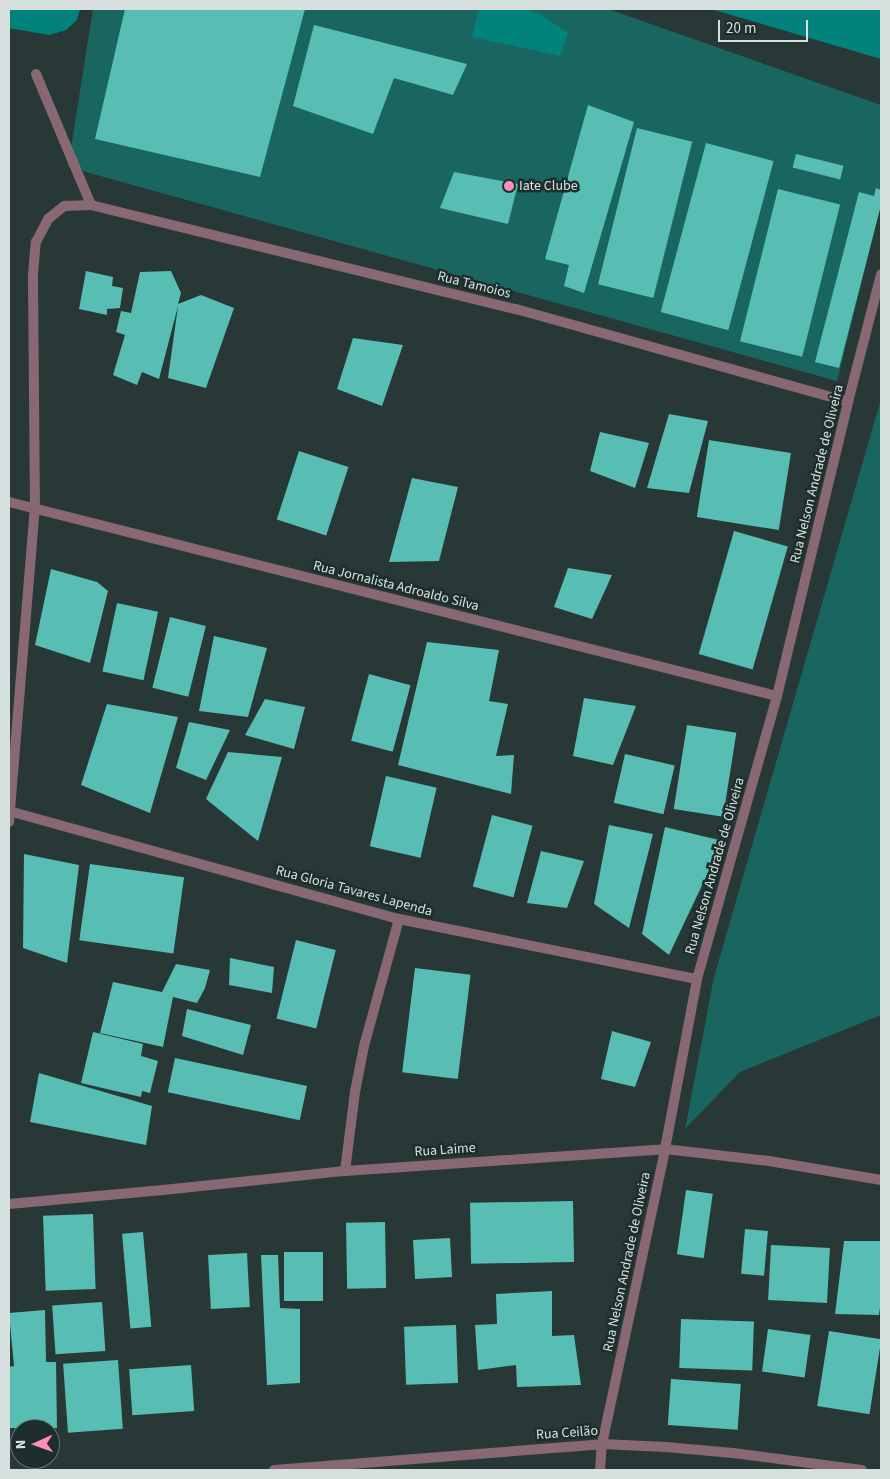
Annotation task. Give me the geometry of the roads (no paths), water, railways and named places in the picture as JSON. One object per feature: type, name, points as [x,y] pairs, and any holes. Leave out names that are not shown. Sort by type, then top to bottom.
[{"type":"street","points":[[36,74],[92,205]]},
{"type":"street","name":"Rua Tamoios","points":[[9,822],[35,509],[34,274],[36,242],[48,219],[64,206],[92,205],[516,310],[848,402]]},
{"type":"street","name":"Rua Nelson Andrade de Oliveira","points":[[600,1470],[602,1444],[665,1149],[697,979],[777,696],[881,274]]},
{"type":"street","name":"Rua Jornalista Adroaldo Silva","points":[[9,502],[777,696]]},
{"type":"street","name":"Rua Gloria Tavares Lapenda","points":[[9,811],[399,919],[697,979]]},
{"type":"street","points":[[345,1170],[355,1092],[364,1046],[399,919]]},
{"type":"street","name":"Rua Laime","points":[[9,1204],[163,1190],[345,1170],[665,1149],[769,1161],[881,1180]]},
{"type":"street","name":"Rua Ceilão","points":[[274,1470],[602,1444],[695,1450],[862,1470]]},
{"type":"place","name":"Iate Clube","points":[[509,186]]}]
